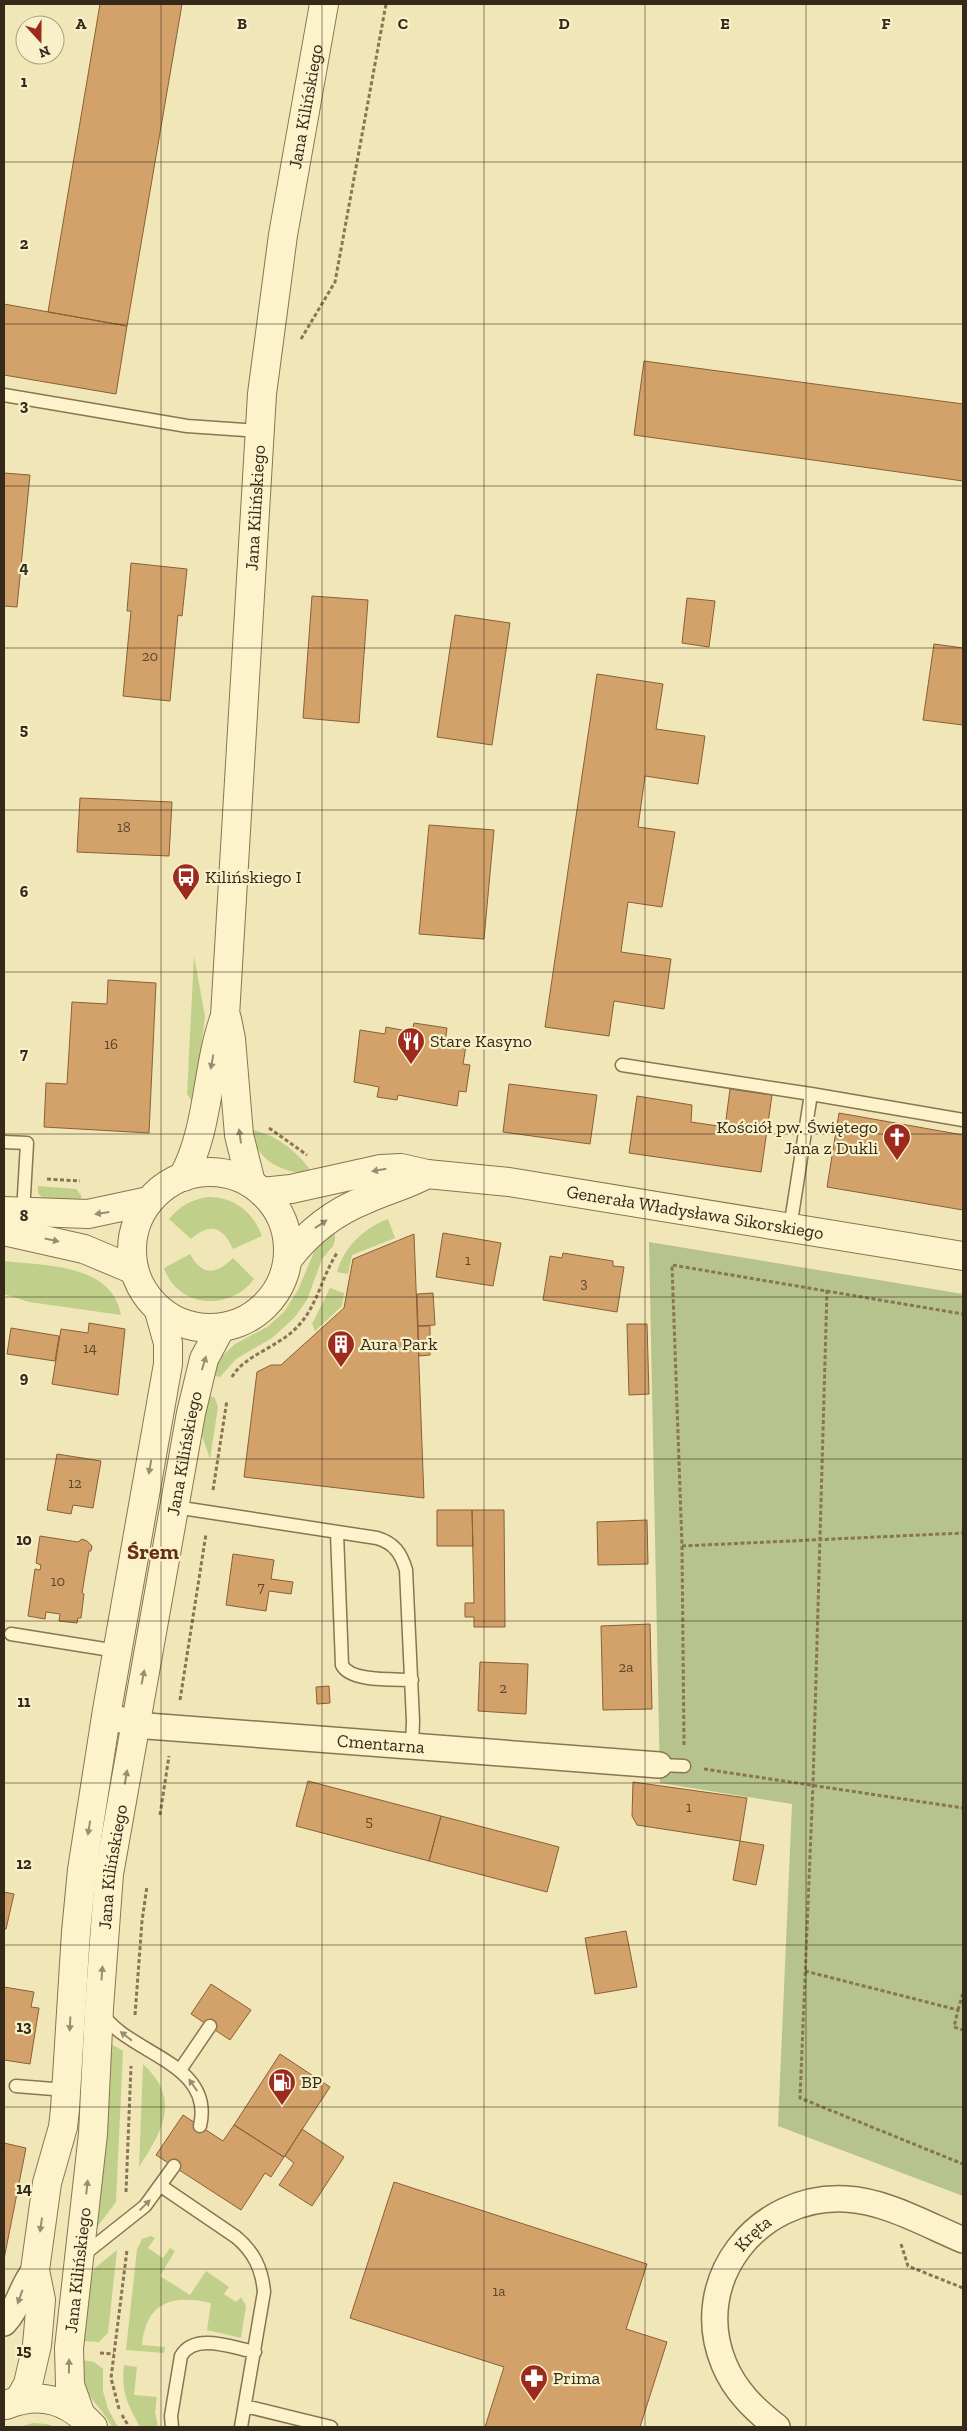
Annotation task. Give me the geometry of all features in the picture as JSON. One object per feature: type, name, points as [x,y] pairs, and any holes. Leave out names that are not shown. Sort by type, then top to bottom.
[{"type":"street","name":"Jana Kilińskiego","points":[[183,1177],[196,1150],[201,1133],[211,1064],[226,1016],[266,352],[282,245],[324,4]]},
{"type":"street","name":"Jana Kilińskiego","points":[[226,1016],[231,1039],[239,1135],[257,1188]]},
{"type":"street","name":"Generała Władysława Sikorskiego","points":[[257,1188],[291,1189],[390,1168],[401,1168],[427,1174],[487,1179],[963,1256]]},
{"type":"street","points":[[218,1172],[257,1188],[271,1201],[284,1222],[288,1259],[281,1284],[266,1306],[245,1321],[220,1329],[187,1326],[160,1311],[148,1299],[134,1270],[133,1234],[137,1222],[149,1201],[164,1187],[183,1177],[218,1172]]},
{"type":"street","points":[[288,1259],[316,1227],[367,1198],[404,1186],[427,1174]]},
{"type":"street","points":[[10,1218],[88,1214],[149,1201]]},
{"type":"street","points":[[10,1218],[134,1270]]},
{"type":"street","name":"Jana Kilińskiego","points":[[11,2403],[28,2384],[38,2338],[41,2300],[35,2270],[47,2183],[63,2127],[82,1870],[117,1651],[168,1364],[168,1343],[160,1311]]},
{"type":"street","name":"Jana Kilińskiego","points":[[87,2420],[70,2385],[68,2374],[69,2348],[93,2134],[99,2008],[109,1874],[134,1725],[197,1383],[210,1345],[220,1329]]},
{"type":"street","name":"Cmentarna","points":[[107,1710],[114,1717],[134,1725],[659,1765]]},
{"type":"street","name":"Kręta","points":[[777,2427],[741,2394],[724,2365],[719,2351],[715,2322],[718,2292],[724,2272],[738,2247],[764,2222],[782,2211],[822,2200],[846,2199],[883,2207],[963,2240]]},
{"type":"street","name":"Jana Kilińskiego","points":[[4,2323],[13,2313],[27,2279],[35,2270]]},
{"type":"street","points":[[11,2403],[40,2398],[61,2402],[87,2420]]},
{"type":"lane","points":[[4,395],[187,426],[260,431]]},
{"type":"lane","points":[[622,1065],[963,1120]]},
{"type":"lane","points":[[790,1228],[811,1094]]},
{"type":"lane","points":[[4,1142],[27,1143],[10,1218]]},
{"type":"lane","points":[[175,1507],[387,1541],[400,1553],[406,1570],[412,1680],[412,1746]]},
{"type":"lane","points":[[337,1532],[342,1665],[344,1670],[356,1676],[412,1680]]},
{"type":"lane","points":[[11,1634],[117,1651]]},
{"type":"lane","points":[[659,1765],[684,1766]]},
{"type":"lane","points":[[99,2008],[111,2025],[180,2070],[197,2091],[202,2110],[200,2126]]},
{"type":"lane","points":[[180,2070],[210,2026]]},
{"type":"lane","points":[[16,2086],[66,2090]]},
{"type":"lane","points":[[80,2258],[145,2206],[174,2166]]},
{"type":"lane","points":[[161,2186],[236,2236],[255,2257],[261,2270],[264,2292],[241,2427]]},
{"type":"lane","points":[[172,2427],[171,2416],[181,2356],[186,2349],[205,2343],[255,2352]]},
{"type":"lane","points":[[245,2406],[331,2427]]},
{"type":"path","points":[[298,344],[335,282],[386,4]]},
{"type":"path","points":[[267,1127],[306,1154],[327,1181]]},
{"type":"path","points":[[231,1383],[237,1368],[244,1361],[275,1346],[305,1318],[318,1295],[327,1268],[341,1246],[344,1233],[339,1213]]},
{"type":"path","points":[[963,1314],[672,1265],[682,1546],[684,1766],[963,1808]]},
{"type":"path","points":[[827,1290],[813,1784],[800,2098],[963,2164]]},
{"type":"path","points":[[160,1815],[174,1728],[184,1682],[228,1399]]},
{"type":"path","points":[[682,1546],[963,1533]]},
{"type":"path","points":[[129,2427],[117,2405],[111,2378],[128,2242],[126,2182],[133,2041],[142,1920],[147,1886]]},
{"type":"path","points":[[805,1971],[958,2010]]},
{"type":"path","points":[[963,1993],[954,2027],[963,2030]]},
{"type":"path","points":[[899,2237],[908,2266],[963,2288]]},
{"type":"green space","points":[[194,956],[205,1016],[195,1106],[187,1094]]},
{"type":"green space","points":[[250,1129],[269,1135],[286,1145],[313,1174],[291,1171],[272,1164],[258,1150]]},
{"type":"green space","points":[[38,1186],[76,1189],[81,1195],[81,1204],[44,1200],[38,1193]]},
{"type":"green space","points":[[207,1197],[226,1200],[241,1207],[253,1219],[262,1236],[233,1249],[225,1236],[215,1229],[204,1230],[191,1239],[169,1219],[186,1204]]},
{"type":"green space","points":[[388,1219],[395,1238],[352,1255],[348,1274],[337,1272],[345,1254],[356,1240],[363,1233]]},
{"type":"green space","points":[[335,1228],[333,1246],[322,1259],[307,1300],[294,1318],[272,1338],[236,1359],[220,1377],[211,1375],[221,1357],[235,1344],[267,1327],[284,1312],[298,1290],[316,1247]]},
{"type":"green space","points":[[649,1242],[963,1294],[963,2196],[778,2126],[792,1804],[660,1783]]},
{"type":"green space","points":[[190,1254],[199,1266],[210,1271],[221,1268],[233,1258],[254,1279],[232,1297],[206,1301],[193,1298],[181,1292],[171,1282],[164,1268]]},
{"type":"green space","points":[[4,1261],[74,1270],[91,1276],[105,1285],[115,1298],[121,1315],[29,1302],[4,1294]]},
{"type":"green space","points":[[330,1288],[344,1293],[342,1306],[315,1331],[312,1324]]},
{"type":"green space","points":[[206,1394],[215,1398],[218,1407],[210,1459],[200,1430]]},
{"type":"green space","points":[[108,2042],[123,2051],[116,2202],[97,2227]]},
{"type":"green space","points":[[143,2064],[155,2077],[162,2090],[165,2103],[161,2128],[139,2167]]},
{"type":"green space","points":[[151,2236],[155,2238],[148,2248],[163,2258],[170,2248],[175,2251],[160,2276],[190,2295],[206,2271],[229,2287],[224,2294],[236,2302],[241,2297],[246,2306],[241,2338],[207,2330],[211,2303],[197,2300],[173,2301],[163,2304],[155,2310],[149,2319],[142,2345],[165,2347],[164,2353],[126,2350],[137,2249],[142,2239]]},
{"type":"green space","points":[[117,2250],[108,2333],[99,2342],[82,2341],[90,2275],[95,2268]]},
{"type":"green space","points":[[81,2361],[94,2362],[103,2369],[103,2391],[108,2409],[118,2427],[112,2427],[87,2391],[82,2373]]},
{"type":"green space","points":[[124,2365],[137,2367],[134,2395],[157,2397],[155,2412],[158,2427],[140,2427],[124,2391]]},
{"type":"green space","points":[[33,2423],[47,2424],[56,2427],[19,2427]]},
{"type":"building","points":[[100,4],[182,4],[127,326],[48,312]]},
{"type":"building","points":[[4,304],[127,326],[116,394],[4,375]]},
{"type":"building","points":[[644,361],[963,404],[963,481],[634,435]]},
{"type":"building","points":[[4,473],[30,475],[17,607],[4,606]]},
{"type":"building","points":[[131,563],[187,569],[182,616],[178,615],[170,701],[123,696],[131,611],[127,611]]},
{"type":"building","points":[[312,596],[368,600],[359,723],[303,718]]},
{"type":"building","points":[[687,598],[715,601],[709,647],[682,643]]},
{"type":"building","points":[[455,615],[510,623],[492,745],[437,737]]},
{"type":"building","points":[[934,644],[963,648],[963,725],[923,720]]},
{"type":"building","points":[[597,674],[663,684],[656,729],[705,736],[698,784],[645,776],[638,827],[675,832],[662,907],[628,902],[621,952],[671,959],[664,1009],[614,1001],[609,1036],[545,1027]]},
{"type":"building","points":[[80,798],[172,802],[169,856],[77,852]]},
{"type":"building","points":[[429,825],[494,830],[484,939],[419,934]]},
{"type":"building","points":[[108,980],[156,983],[149,1133],[44,1127],[46,1083],[67,1084],[72,1002],[107,1004]]},
{"type":"building","name":"Stare Kasyno","points":[[414,1023],[447,1028],[445,1043],[466,1046],[463,1064],[470,1065],[466,1092],[459,1091],[457,1106],[398,1095],[397,1100],[377,1097],[379,1087],[354,1082],[360,1030],[385,1034],[386,1027],[412,1032]]},
{"type":"building","points":[[509,1084],[597,1095],[590,1144],[503,1132]]},
{"type":"building","points":[[730,1089],[772,1095],[761,1172],[629,1153],[637,1096],[692,1105],[691,1122],[725,1127]]},
{"type":"building","name":"Kościół pw. Świętego Jana z Dukli","points":[[839,1113],[963,1135],[963,1210],[827,1187]]},
{"type":"building","points":[[443,1233],[501,1243],[493,1286],[436,1277]]},
{"type":"building","name":"Aura Park","points":[[414,1234],[424,1498],[244,1477],[257,1372],[271,1365],[281,1365],[344,1308],[353,1259]]},
{"type":"building","points":[[563,1253],[613,1261],[613,1266],[624,1267],[617,1312],[543,1300],[550,1256],[562,1258]]},
{"type":"building","points":[[433,1293],[435,1325],[418,1326],[417,1294]]},
{"type":"building","points":[[89,1323],[125,1329],[118,1395],[52,1384],[61,1329],[88,1333]]},
{"type":"building","points":[[627,1324],[647,1324],[649,1394],[629,1395]]},
{"type":"building","points":[[418,1326],[430,1326],[430,1355],[419,1356]]},
{"type":"building","points":[[11,1328],[59,1336],[55,1361],[7,1354]]},
{"type":"building","points":[[57,1454],[101,1461],[93,1508],[73,1505],[71,1514],[47,1510]]},
{"type":"building","points":[[437,1510],[472,1510],[473,1546],[437,1546]]},
{"type":"building","points":[[472,1510],[504,1510],[505,1627],[474,1627],[474,1617],[465,1617],[465,1603],[474,1603]]},
{"type":"building","points":[[647,1520],[648,1564],[598,1565],[597,1522]]},
{"type":"building","points":[[40,1536],[78,1542],[82,1539],[92,1546],[91,1551],[89,1551],[82,1593],[84,1594],[81,1618],[78,1618],[77,1623],[59,1621],[60,1614],[46,1612],[45,1619],[28,1616],[35,1569],[40,1570],[41,1565],[36,1563]]},
{"type":"building","points":[[233,1554],[274,1560],[271,1579],[293,1582],[291,1594],[269,1591],[266,1611],[226,1605]]},
{"type":"building","points":[[650,1624],[652,1709],[603,1710],[601,1626]]},
{"type":"building","points":[[480,1662],[528,1664],[526,1714],[478,1711]]},
{"type":"building","points":[[329,1686],[330,1703],[317,1704],[316,1687]]},
{"type":"building","points":[[308,1781],[441,1816],[429,1861],[296,1826]]},
{"type":"building","points":[[633,1782],[747,1798],[740,1841],[637,1825],[632,1816]]},
{"type":"building","points":[[441,1816],[559,1847],[547,1892],[429,1861]]},
{"type":"building","points":[[740,1841],[764,1845],[756,1885],[733,1880]]},
{"type":"building","points":[[4,1892],[14,1894],[6,1929],[4,1929]]},
{"type":"building","points":[[626,1931],[637,1987],[595,1994],[585,1938]]},
{"type":"building","points":[[211,1984],[251,2010],[230,2040],[191,2014]]},
{"type":"building","points":[[4,1987],[34,1992],[31,2007],[39,2008],[30,2064],[4,2060]]},
{"type":"building","name":"BP","points":[[280,2054],[330,2087],[284,2157],[234,2125]]},
{"type":"building","points":[[183,2115],[223,2141],[234,2125],[284,2157],[271,2177],[265,2173],[241,2210],[156,2155]]},
{"type":"building","points":[[302,2129],[344,2157],[312,2206],[279,2185],[294,2163],[285,2156]]},
{"type":"building","points":[[4,2143],[26,2148],[4,2259]]},
{"type":"building","points":[[394,2182],[647,2264],[626,2329],[667,2342],[640,2427],[485,2427],[504,2367],[350,2318]]},
{"type":"place","name":"Kilińskiego I","points":[[186,901]]},
{"type":"place","name":"Stare Kasyno","points":[[411,1065]]},
{"type":"place","name":"Kościół pw. Świętego Jana z Dukli","points":[[897,1161]]},
{"type":"place","name":"Aura Park","points":[[341,1368]]},
{"type":"place","name":"BP","points":[[282,2106]]},
{"type":"place","name":"Prima","points":[[534,2402]]},
{"type":"district","name":"Śrem","points":[[153,1551]]}]
